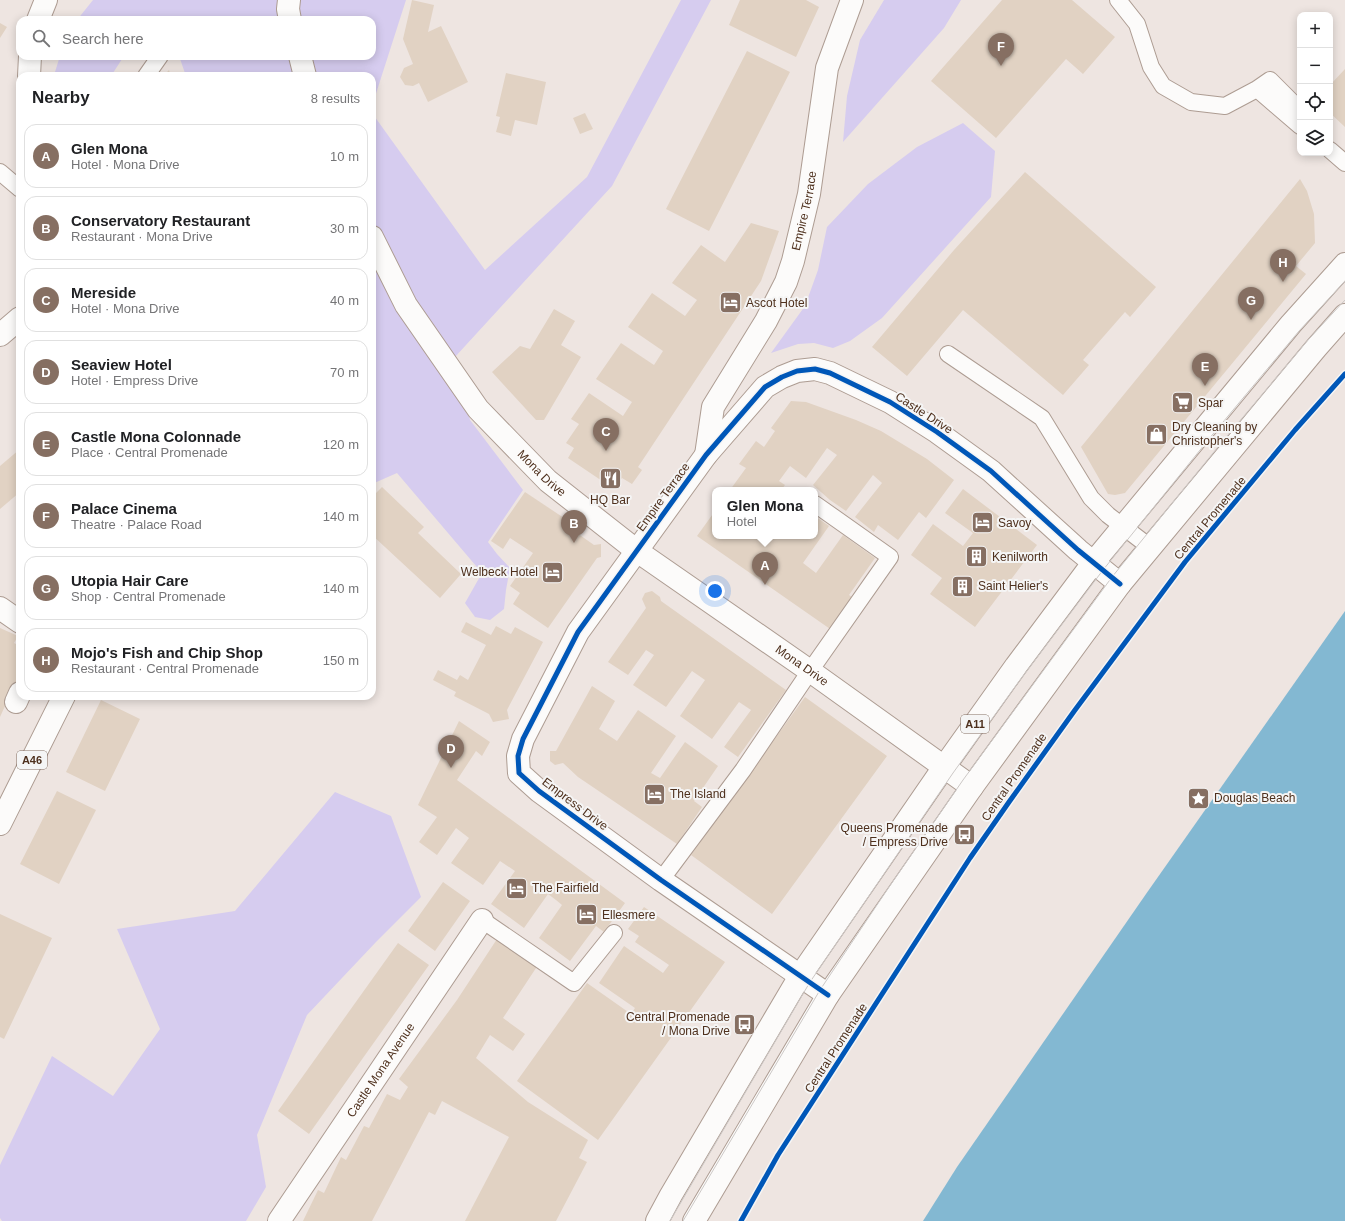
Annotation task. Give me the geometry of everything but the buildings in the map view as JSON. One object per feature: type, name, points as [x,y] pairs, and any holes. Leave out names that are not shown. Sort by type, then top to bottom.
[{"type":"street","points":[[40,16],[46,0]]},
{"type":"street","points":[[289,0],[289,16]]},
{"type":"street","name":"Empire Terrace","points":[[637,551],[706,455],[713,407],[766,321],[786,282],[802,228],[811,180],[826,68],[852,0]]},
{"type":"street","points":[[29,72],[30,60]]},
{"type":"street","points":[[301,60],[304,72]]},
{"type":"street","name":"Mona Drive","points":[[376,245],[406,305],[478,409],[548,481],[637,551],[810,671],[972,787]]},
{"type":"street","name":"A11","points":[[657,1221],[800,976],[944,767],[1016,666],[1093,563],[1291,324],[1345,264]]},
{"type":"street","points":[[694,1221],[828,995],[972,787],[1120,584],[1345,315]]},
{"type":"street","points":[[0,334],[16,321]]},
{"type":"street","name":"Castle Drive","points":[[706,455],[765,387],[782,377],[797,371],[815,370],[830,373],[890,402],[937,432],[991,471],[1030,508],[1093,563],[1120,584]]},
{"type":"street","name":"Empress Drive","points":[[637,551],[578,632],[523,739],[518,756],[519,772],[539,791],[661,880],[828,995]]},
{"type":"street","points":[[0,608],[16,619]]},
{"type":"street","name":"A46","points":[[0,824],[62,700]]},
{"type":"street","name":"Castle Mona Avenue","points":[[279,1221],[482,920]]},
{"type":"lane","points":[[1118,0],[1136,24],[1151,67],[1163,86],[1191,102],[1225,106],[1258,89],[1270,80],[1297,107]]},
{"type":"lane","points":[[149,72],[157,60]]},
{"type":"lane","points":[[1258,89],[1297,123]]},
{"type":"lane","points":[[0,172],[16,186]]},
{"type":"lane","points":[[948,354],[1042,418],[1091,498],[1151,548]]},
{"type":"lane","points":[[661,880],[743,770],[890,557],[818,506]]},
{"type":"lane","points":[[482,920],[574,983],[614,933]]},
{"type":"shaded area","points":[[93,0],[406,0],[376,94],[376,72],[185,72],[180,60],[376,60],[376,16],[80,16]]},
{"type":"shaded area","points":[[681,0],[711,0],[612,186],[455,357],[470,420],[523,490],[488,542],[510,568],[504,609],[490,620],[475,617],[465,603],[482,573],[397,473],[376,482],[376,119],[485,270],[587,177]]},
{"type":"shaded area","points":[[884,0],[961,0],[944,28],[843,142],[847,96],[860,40]]},
{"type":"shaded area","points":[[59,60],[121,60],[114,72],[55,72]]},
{"type":"shaded area","points":[[963,123],[995,151],[991,197],[882,318],[850,341],[833,348],[814,343],[798,344],[771,353],[805,306],[818,270],[827,227],[868,184],[917,147]]},
{"type":"shaded area","points":[[335,792],[391,816],[421,897],[307,1015],[257,1135],[266,1187],[246,1221],[2,1221],[0,1218],[0,1165],[52,1056],[113,1096],[160,1029],[117,929],[235,911]]},
{"type":"water","points":[[1345,611],[1345,1221],[923,1221],[957,1167],[1146,894]]},
{"type":"tram line","points":[[670,1221],[810,982],[953,773],[1017,684],[1103,570],[1299,331],[1345,281]]},
{"type":"tram line","points":[[683,1221],[820,990],[963,780],[1112,577],[1222,442],[1308,340],[1345,300]]},
{"type":"cycle path","points":[[828,995],[661,880],[539,791],[519,773],[518,756],[523,739],[578,632],[706,455],[765,387],[782,377],[797,371],[815,369],[830,373],[890,402],[937,432],[991,471],[1078,550],[1120,584]]},
{"type":"cycle path","name":"Central Promenade","points":[[741,1221],[778,1155],[970,858],[1009,802],[1185,562],[1295,430],[1345,374]]},
{"type":"place","name":"Palace Cinema","points":[[1001,66]]},
{"type":"place","name":"Mojo's Fish and Chip Shop","points":[[1283,282]]},
{"type":"place","name":"Ascot Hotel","points":[[731,303]]},
{"type":"place","name":"Utopia Hair Care","points":[[1251,320]]},
{"type":"place","name":"Castle Mona Colonnade","points":[[1205,386]]},
{"type":"place","name":"Spar","points":[[1182,403]]},
{"type":"place","name":"Dry Cleaning by Christopher's","points":[[1157,434]]},
{"type":"place","name":"Mereside","points":[[606,451]]},
{"type":"place","name":"HQ Bar","points":[[610,479]]},
{"type":"place","name":"Savoy","points":[[983,523]]},
{"type":"place","name":"Conservatory Restaurant","points":[[574,543]]},
{"type":"place","name":"Kenilworth","points":[[976,557]]},
{"type":"place","name":"Welbeck Hotel","points":[[553,572]]},
{"type":"place","name":"Glen Mona","points":[[765,585]]},
{"type":"place","name":"Saint Helier's","points":[[962,586]]},
{"type":"place","name":"Seaview Hotel","points":[[451,768]]},
{"type":"place","name":"The Island","points":[[654,794]]},
{"type":"place","name":"Douglas Beach","points":[[1199,798]]},
{"type":"place","name":"Queens Promenade / Empress Drive","points":[[964,835]]},
{"type":"place","name":"The Fairfield","points":[[516,888]]},
{"type":"place","name":"Ellesmere","points":[[586,915]]},
{"type":"place","name":"Central Promenade / Mona Drive","points":[[745,1024]]}]
